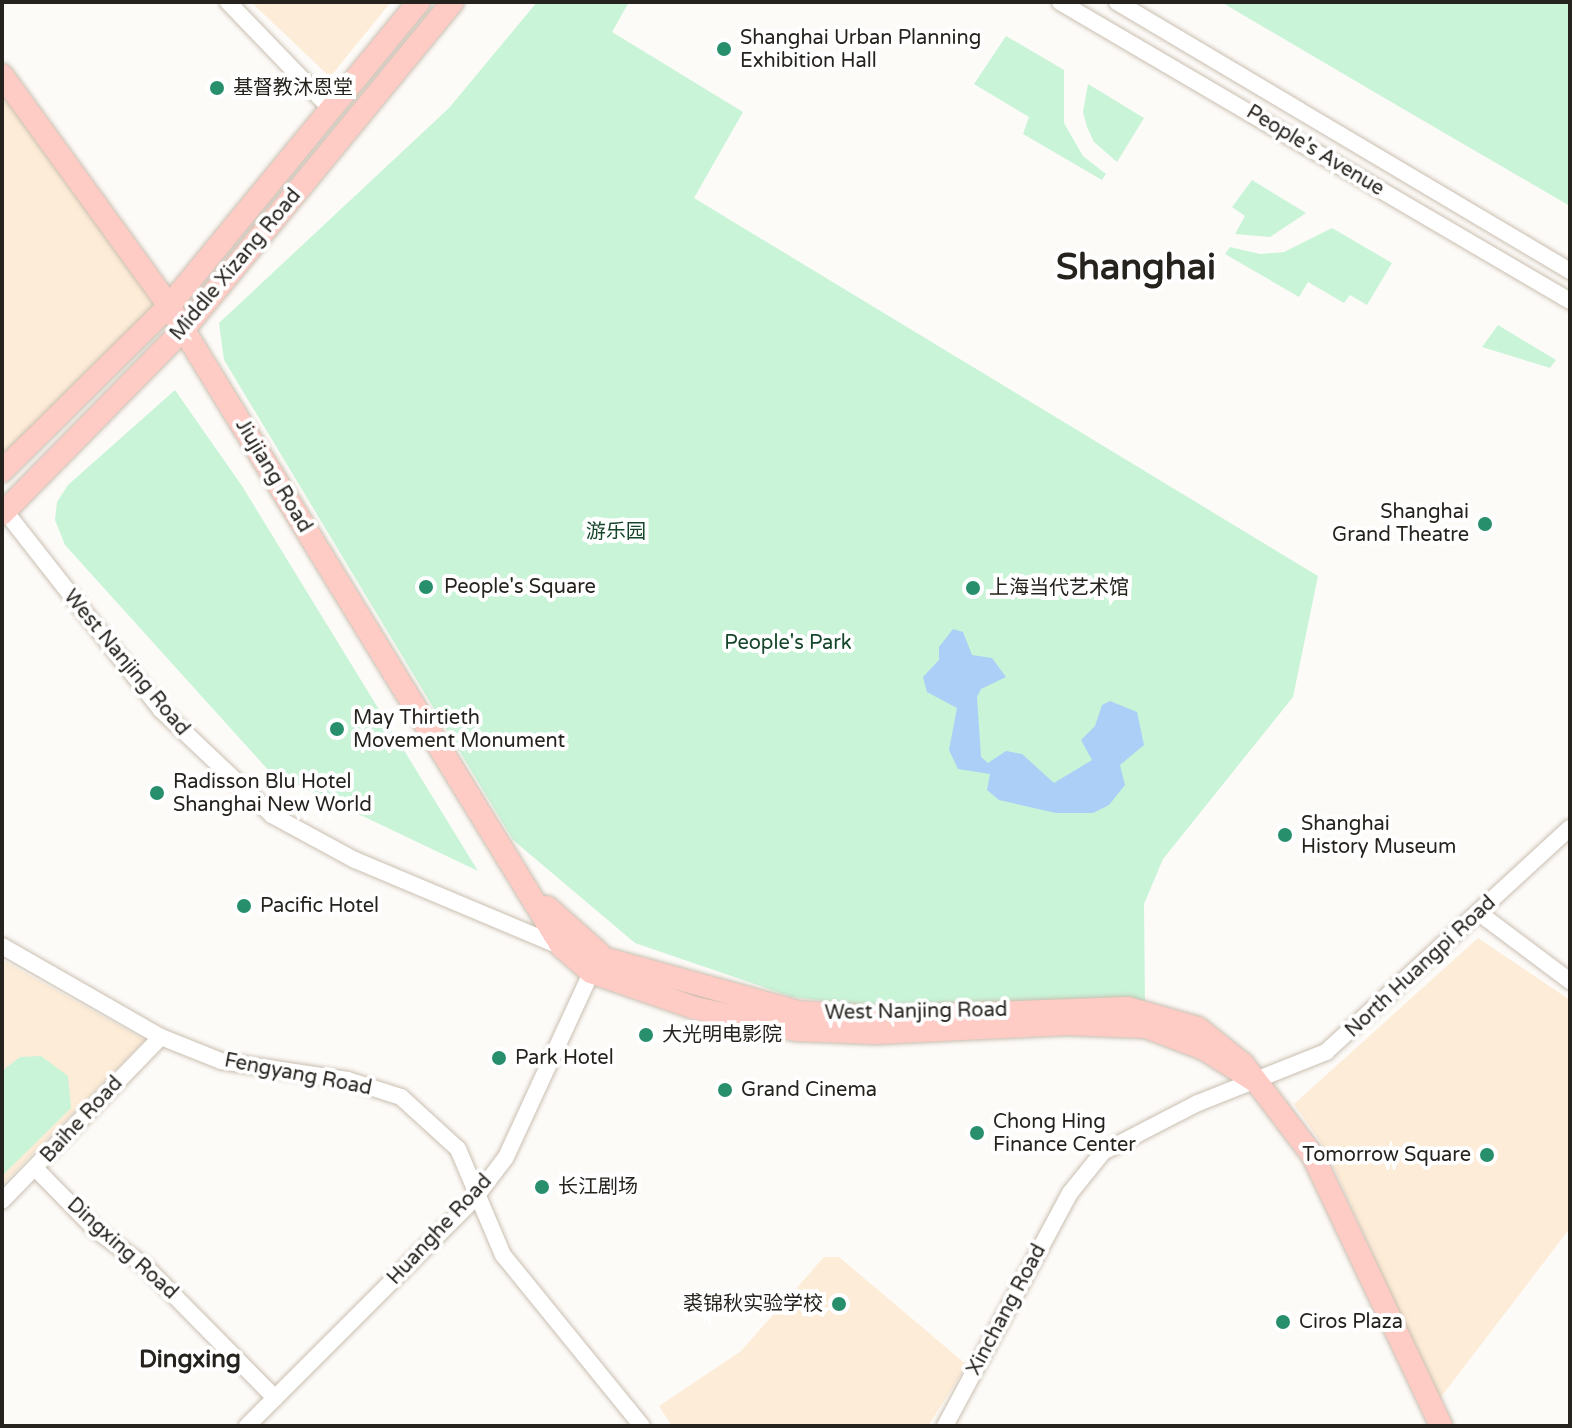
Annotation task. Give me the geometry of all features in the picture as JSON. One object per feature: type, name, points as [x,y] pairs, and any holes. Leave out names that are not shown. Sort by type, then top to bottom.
[{"type":"main road","name":"Middle Xizang Road","points":[[2,471],[169,306],[419,2]]},
{"type":"main road","name":"Middle Xizang Road","points":[[3,513],[184,329],[453,2]]},
{"type":"main road","name":"Jiujiang Road","points":[[2,75],[184,329],[562,947]]},
{"type":"main road","name":"Jiujiang Road","points":[[527,888],[596,963]]},
{"type":"main road","name":"West Nanjing Road","points":[[562,947],[695,1008],[797,1030],[876,1033],[1067,1024],[1146,1027],[1214,1054],[1255,1081],[1313,1156],[1441,1426]]},
{"type":"street","points":[[228,2],[331,109]]},
{"type":"street","name":"People's Avenue","points":[[1060,2],[1570,301]]},
{"type":"street","name":"People's Avenue","points":[[1117,2],[1570,271]]},
{"type":"street","name":"West Nanjing Road","points":[[3,513],[161,710],[272,815],[355,860],[562,947]]},
{"type":"street","name":"North Huangpi Road","points":[[1070,1193],[1103,1152],[1119,1141],[1315,1058],[1341,1042],[1570,828]]},
{"type":"street","points":[[1479,913],[1570,981]]},
{"type":"street","name":"Fengyang Road","points":[[2,946],[161,1037],[221,1061],[348,1080],[401,1097],[458,1149],[475,1198],[503,1255],[642,1426]]},
{"type":"street","name":"Huanghe Road","points":[[247,1426],[475,1198],[506,1157],[596,963]]},
{"type":"street","name":"Baihe Road","points":[[2,1201],[161,1037]]},
{"type":"street","name":"Dingxing Road","points":[[36,1169],[96,1230],[146,1267],[275,1398]]},
{"type":"street","name":"Xinchang Road","points":[[945,1426],[1070,1193]]},
{"type":"shaded area","points":[[251,2],[391,2],[330,77]]},
{"type":"shaded area","points":[[2,75],[169,306],[2,470]]},
{"type":"shaded area","name":"Tomorrow Square","points":[[1478,938],[1570,1000],[1570,1228],[1438,1401],[1326,1150],[1294,1104]]},
{"type":"shaded area","points":[[2,960],[145,1040],[2,1185]]},
{"type":"shaded area","name":"裘锦秋实验学校","points":[[824,1257],[839,1257],[967,1365],[928,1426],[672,1426],[659,1406],[741,1351]]},
{"type":"green space","name":"People's Park","points":[[537,2],[629,2],[612,32],[743,112],[694,198],[1318,576],[1293,697],[1163,859],[1144,904],[1145,1003],[883,1008],[792,997],[635,943],[513,840],[224,360],[219,323],[449,108]]},
{"type":"green space","points":[[1221,2],[1570,2],[1570,206],[1393,103]]},
{"type":"green space","points":[[1006,36],[1064,70],[1064,123],[1083,156],[1106,174],[1102,180],[1023,134],[1029,117],[974,84]]},
{"type":"green space","points":[[1088,84],[1144,118],[1117,162],[1094,142],[1087,127],[1083,112]]},
{"type":"green space","points":[[1252,180],[1306,213],[1270,237],[1235,234],[1245,216],[1232,207]]},
{"type":"green space","points":[[1332,228],[1392,263],[1367,305],[1350,295],[1344,303],[1308,282],[1299,297],[1225,254],[1230,247],[1260,254],[1284,252]]},
{"type":"green space","points":[[1498,325],[1556,360],[1550,368],[1482,347]]},
{"type":"green space","points":[[175,390],[242,486],[478,871],[270,772],[65,545],[55,520],[57,502],[68,485]]},
{"type":"green space","points":[[41,1056],[68,1076],[71,1108],[2,1176],[2,1071],[20,1057]]},
{"type":"water","points":[[953,629],[963,632],[972,655],[992,658],[1006,677],[981,689],[977,697],[981,757],[988,763],[1006,751],[1022,754],[1054,783],[1092,760],[1081,740],[1095,726],[1102,705],[1110,701],[1137,712],[1144,745],[1120,765],[1125,785],[1109,805],[1093,813],[1056,813],[999,800],[987,790],[990,774],[958,769],[949,750],[957,708],[927,692],[923,677],[939,660],[939,647]]},
{"type":"place","name":"Shanghai Urban Planning Exhibition Hall","points":[[724,49]]},
{"type":"place","name":"基督教沐恩堂","points":[[217,88]]},
{"type":"place","name":"Shanghai Grand Theatre","points":[[1485,524]]},
{"type":"place","name":"People's Square","points":[[426,587]]},
{"type":"place","name":"上海当代艺术馆","points":[[973,588]]},
{"type":"place","name":"May Thirtieth Movement Monument","points":[[337,729]]},
{"type":"place","name":"Radisson Blu Hotel Shanghai New World","points":[[157,793]]},
{"type":"place","name":"Shanghai History Museum","points":[[1285,835]]},
{"type":"place","name":"Pacific Hotel","points":[[244,906]]},
{"type":"place","name":"大光明电影院","points":[[646,1035]]},
{"type":"place","name":"Park Hotel","points":[[499,1058]]},
{"type":"place","name":"Grand Cinema","points":[[725,1090]]},
{"type":"place","name":"Chong Hing Finance Center","points":[[977,1133]]},
{"type":"place","name":"Tomorrow Square","points":[[1487,1155]]},
{"type":"place","name":"长江剧场","points":[[542,1187]]},
{"type":"place","name":"裘锦秋实验学校","points":[[839,1304]]},
{"type":"place","name":"Ciros Plaza","points":[[1283,1322]]},
{"type":"district","name":"Shanghai","points":[[1136,268]]},
{"type":"district","name":"Dingxing","points":[[190,1360]]},
{"type":"park label","name":"游乐园","points":[[616,532]]}]
